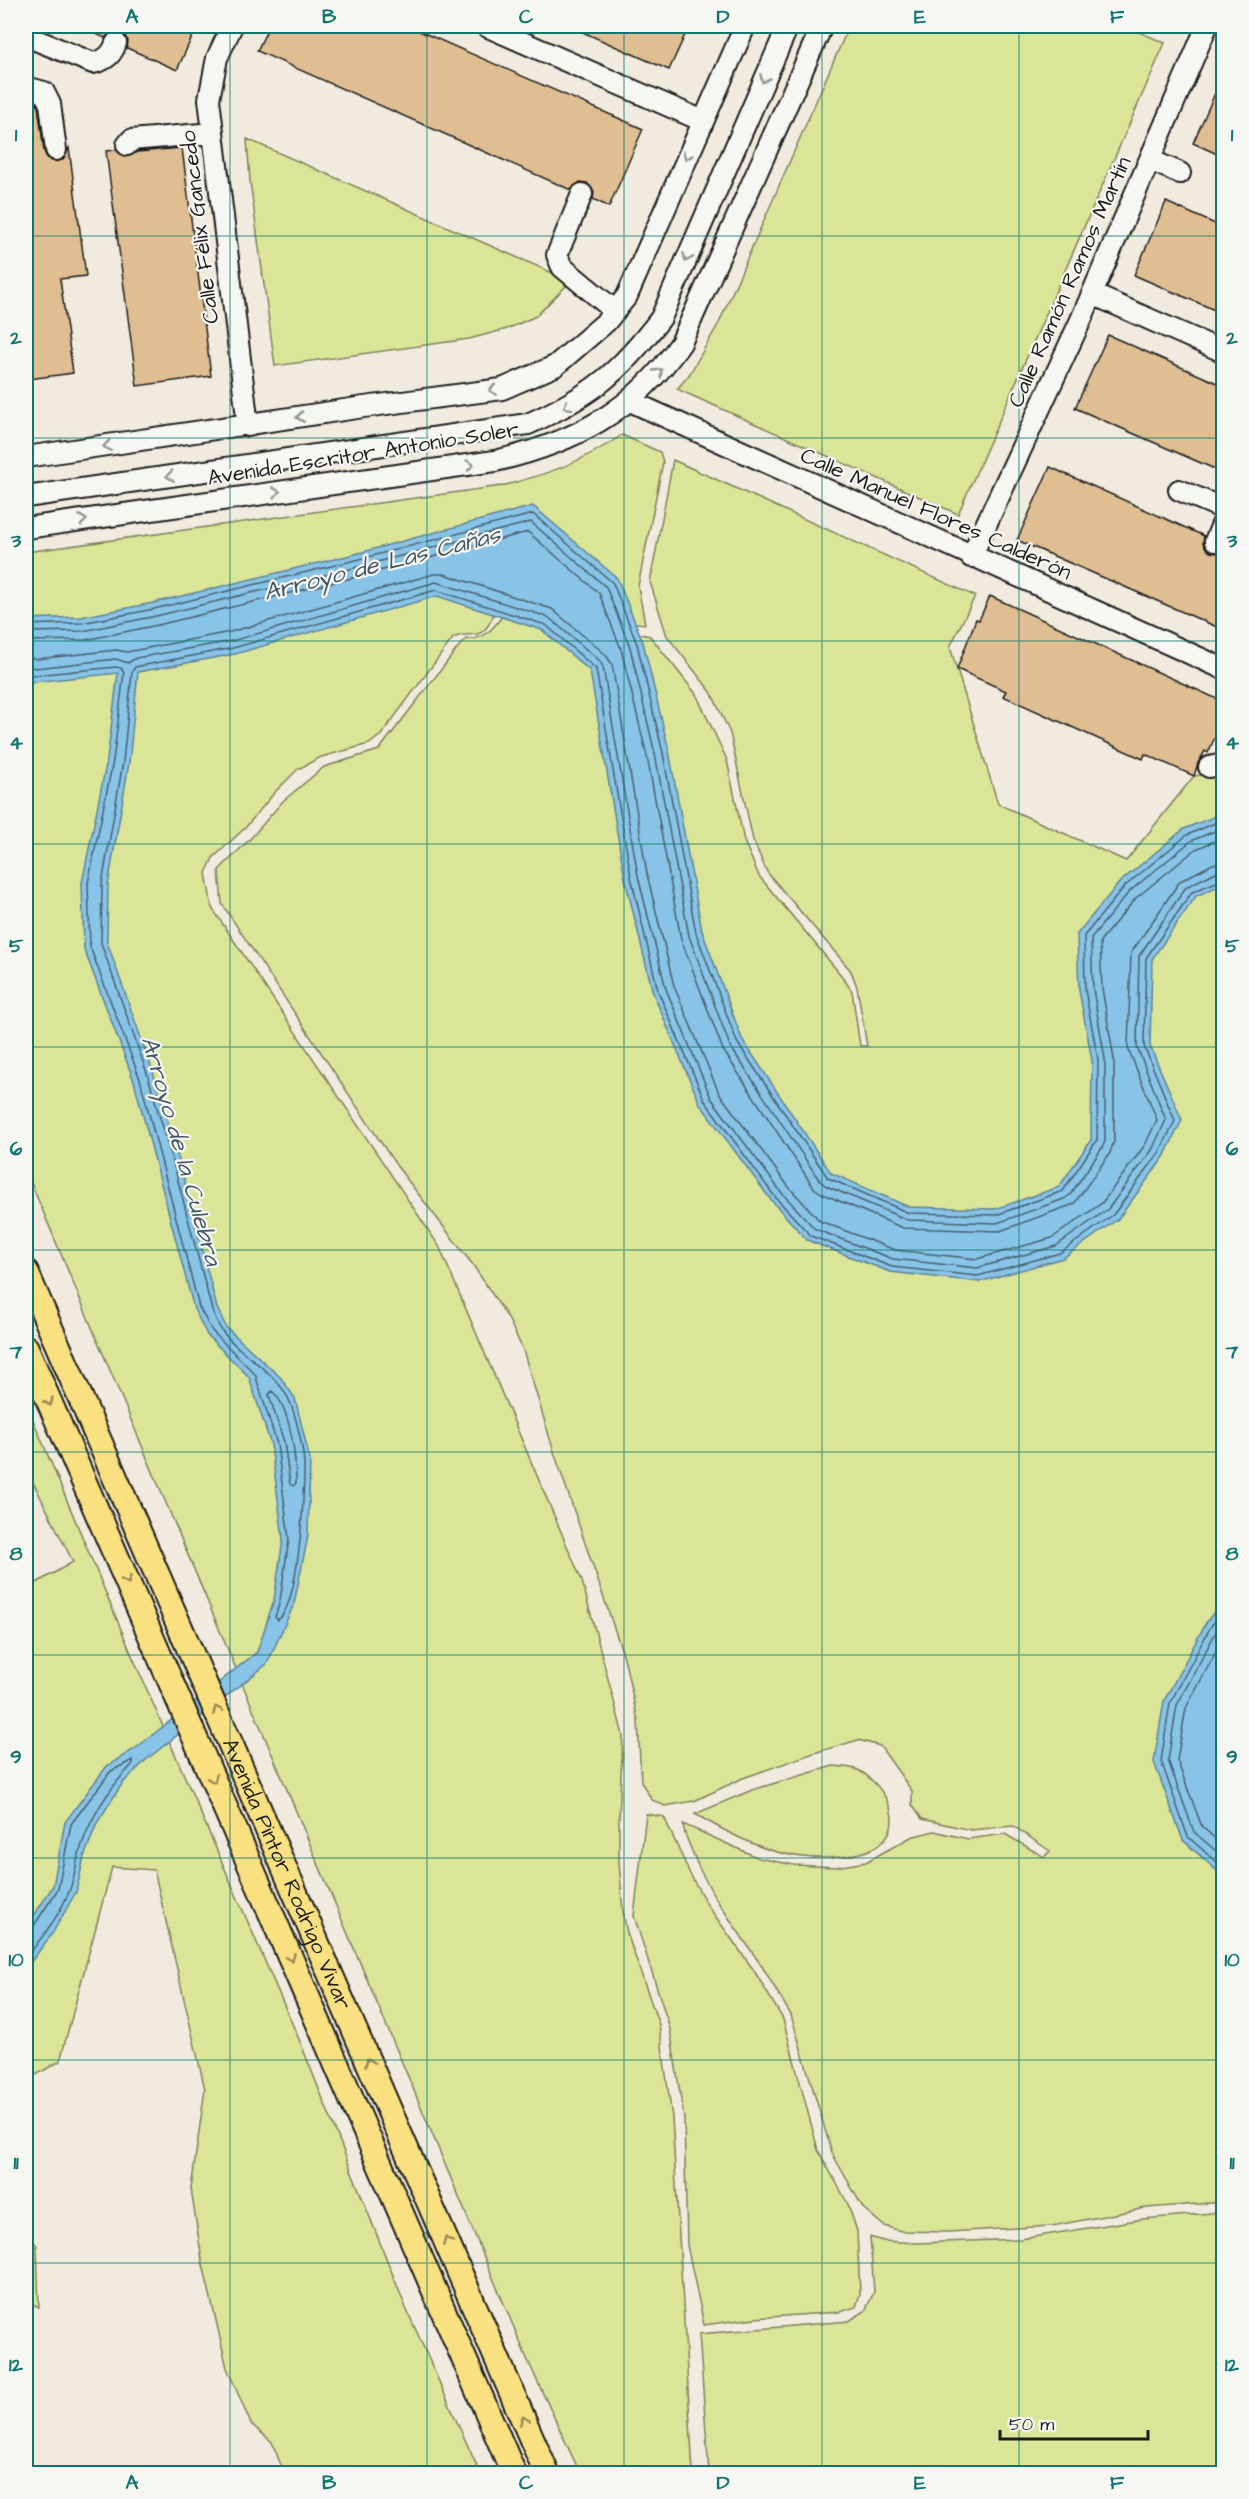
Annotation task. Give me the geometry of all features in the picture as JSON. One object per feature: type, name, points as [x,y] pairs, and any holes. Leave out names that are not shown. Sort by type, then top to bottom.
[{"type":"main road","name":"Avenida Pintor Rodrigo Vivar","points":[[26,1272],[548,2474]]},
{"type":"main road","name":"Avenida Pintor Rodrigo Vivar","points":[[26,1348],[514,2474]]},
{"type":"street","name":"Calle Félix Gancedo","points":[[232,26],[218,58],[208,99],[248,426]]},
{"type":"street","points":[[486,26],[703,121]]},
{"type":"street","name":"Avenida Escritor Antonio Soler","points":[[26,458],[364,407],[502,389],[555,366],[606,322],[627,296],[745,26]]},
{"type":"street","name":"Avenida Escritor Antonio Soler","points":[[26,497],[528,424],[559,411],[590,392],[622,365],[661,318],[788,26]]},
{"type":"street","name":"Avenida Escritor Antonio Soler","points":[[26,528],[495,461],[534,452],[572,438],[630,401],[663,369],[681,343],[822,26]]},
{"type":"street","points":[[1208,26],[1224,33]]},
{"type":"street","name":"Calle Ramón Ramos Martín","points":[[971,557],[1092,294],[1208,26]]},
{"type":"street","points":[[28,33],[93,63],[104,60],[112,53],[117,43]]},
{"type":"street","points":[[26,90],[44,92],[50,104],[56,150]]},
{"type":"street","points":[[127,145],[130,140],[213,133]]},
{"type":"street","points":[[1150,160],[1180,173]]},
{"type":"street","points":[[582,194],[557,255],[562,267],[615,311]]},
{"type":"street","points":[[1092,294],[1224,352]]},
{"type":"street","name":"Calle Manuel Flores Calderón","points":[[630,401],[971,557],[1224,669]]},
{"type":"street","points":[[1179,490],[1224,510]]},
{"type":"street","points":[[1215,541],[1224,520]]},
{"type":"green space","points":[[849,26],[1125,26],[1165,43],[958,514],[677,389],[689,375],[719,323]]},
{"type":"green space","points":[[247,139],[571,281],[536,316],[507,329],[469,339],[275,366],[250,181]]},
{"type":"green space","points":[[622,435],[660,452],[663,462],[638,586],[645,624],[498,606],[490,623],[481,633],[453,638],[381,735],[369,744],[321,757],[298,769],[245,828],[213,858],[206,873],[212,908],[439,1246],[582,1581],[623,1735],[619,1862],[623,1911],[627,1933],[659,2025],[672,2117],[693,2473],[580,2473],[528,2361],[26,1171],[26,552],[502,486],[565,466]]},
{"type":"green space","points":[[673,460],[975,596],[950,647],[998,804],[1126,861],[1194,776],[1223,772],[1223,1600],[1206,1623],[1183,1840],[1223,1876],[1223,2202],[1146,2208],[1052,2226],[948,2232],[901,2231],[884,2226],[863,2208],[832,2153],[791,2015],[763,1968],[716,1899],[699,1868],[683,1824],[759,1858],[794,1865],[835,1867],[866,1862],[911,1837],[934,1831],[968,1839],[1005,1834],[1044,1857],[1050,1851],[1013,1826],[971,1830],[922,1819],[912,1805],[912,1791],[880,1746],[858,1740],[743,1778],[694,1801],[665,1806],[652,1800],[641,1782],[638,1721],[624,1657],[554,1452],[523,1350],[508,1318],[473,1265],[396,1165],[222,904],[219,870],[283,801],[324,767],[379,750],[460,645],[466,639],[474,639],[486,634],[510,606],[650,636],[696,694],[727,760],[744,841],[759,876],[852,991],[860,1046],[867,1046],[857,987],[851,971],[767,872],[753,840],[730,733],[711,692],[667,636],[650,582]]},
{"type":"green space","points":[[26,1403],[131,1653],[301,2044],[406,2308],[480,2473],[284,2473],[272,2442],[251,2424],[227,2368],[202,2260],[191,2189],[205,2089],[154,1870],[112,1867],[60,2061],[26,2081],[26,1589],[73,1562],[26,1468]]},
{"type":"green space","points":[[833,1766],[860,1771],[869,1777],[888,1804],[892,1824],[888,1834],[881,1843],[865,1852],[826,1858],[786,1854],[750,1842],[695,1814],[752,1790]]},
{"type":"green space","points":[[646,1814],[664,1817],[690,1874],[708,1906],[753,1969],[783,2019],[818,2150],[848,2204],[857,2231],[860,2294],[856,2307],[840,2312],[755,2318],[704,2325],[687,2245],[684,2119],[670,2029],[634,1916]]},
{"type":"green space","points":[[1223,2212],[1223,2473],[709,2473],[699,2334],[849,2321],[865,2311],[874,2292],[870,2237],[883,2241],[918,2243],[1021,2239],[1143,2219]]},
{"type":"green space","points":[[26,2230],[37,2246],[39,2307],[26,2301]]},
{"type":"water","name":"Arroyo de Las Cañas","points":[[533,506],[617,578],[643,642],[669,751],[702,931],[742,1039],[831,1173],[909,1207],[995,1209],[1059,1187],[1091,1140],[1092,1060],[1079,990],[1077,934],[1120,882],[1184,829],[1223,813],[1223,884],[1196,896],[1152,959],[1150,1046],[1182,1120],[1164,1157],[1118,1219],[1063,1258],[979,1282],[890,1272],[807,1240],[771,1200],[700,1104],[653,993],[625,879],[590,671],[542,630],[437,596],[235,654],[138,672],[129,763],[108,885],[107,942],[154,1075],[182,1171],[217,1308],[226,1327],[281,1378],[295,1398],[310,1460],[308,1536],[294,1604],[267,1664],[146,1760],[122,1784],[97,1823],[84,1857],[76,1892],[52,1934],[26,1968],[26,1928],[53,1886],[65,1822],[107,1766],[136,1748],[257,1652],[274,1600],[283,1539],[271,1445],[249,1377],[207,1335],[194,1309],[134,1081],[84,949],[82,883],[107,760],[118,673],[33,682],[26,679],[26,619],[81,617],[153,603],[355,554]]},
{"type":"water","points":[[1223,1600],[1224,1876],[1183,1840],[1154,1762],[1164,1701],[1206,1623]]},
{"type":"building","points":[[78,26],[197,26],[177,70],[127,48],[128,41],[121,32],[114,31],[105,38]]},
{"type":"building","points":[[269,26],[408,26],[643,129],[609,207],[593,199],[594,192],[587,183],[580,182],[571,190],[257,51]]},
{"type":"building","points":[[569,26],[689,26],[669,70]]},
{"type":"building","points":[[1224,73],[1224,157],[1193,143]]},
{"type":"building","points":[[26,102],[36,102],[38,106],[47,158],[52,161],[63,160],[69,148],[86,276],[60,279],[73,373],[29,379],[26,353]]},
{"type":"building","points":[[182,148],[211,376],[137,386],[106,151],[116,150],[126,157],[137,152]]},
{"type":"building","points":[[1166,202],[1224,228],[1224,314],[1134,275]]},
{"type":"building","points":[[1108,335],[1224,386],[1224,473],[1075,408]]},
{"type":"building","points":[[1050,467],[1204,536],[1203,543],[1210,552],[1217,553],[1224,549],[1224,630],[1017,540]]},
{"type":"building","points":[[990,596],[1224,702],[1224,711],[1216,727],[1219,728],[1208,753],[1205,751],[1198,763],[1194,776],[1145,754],[1143,759],[1045,715],[1003,696],[1006,691],[957,669],[976,619],[979,620]]},
{"type":"water label","name":"Arroyo de la Culebra","points":[[181,1151]]}]
